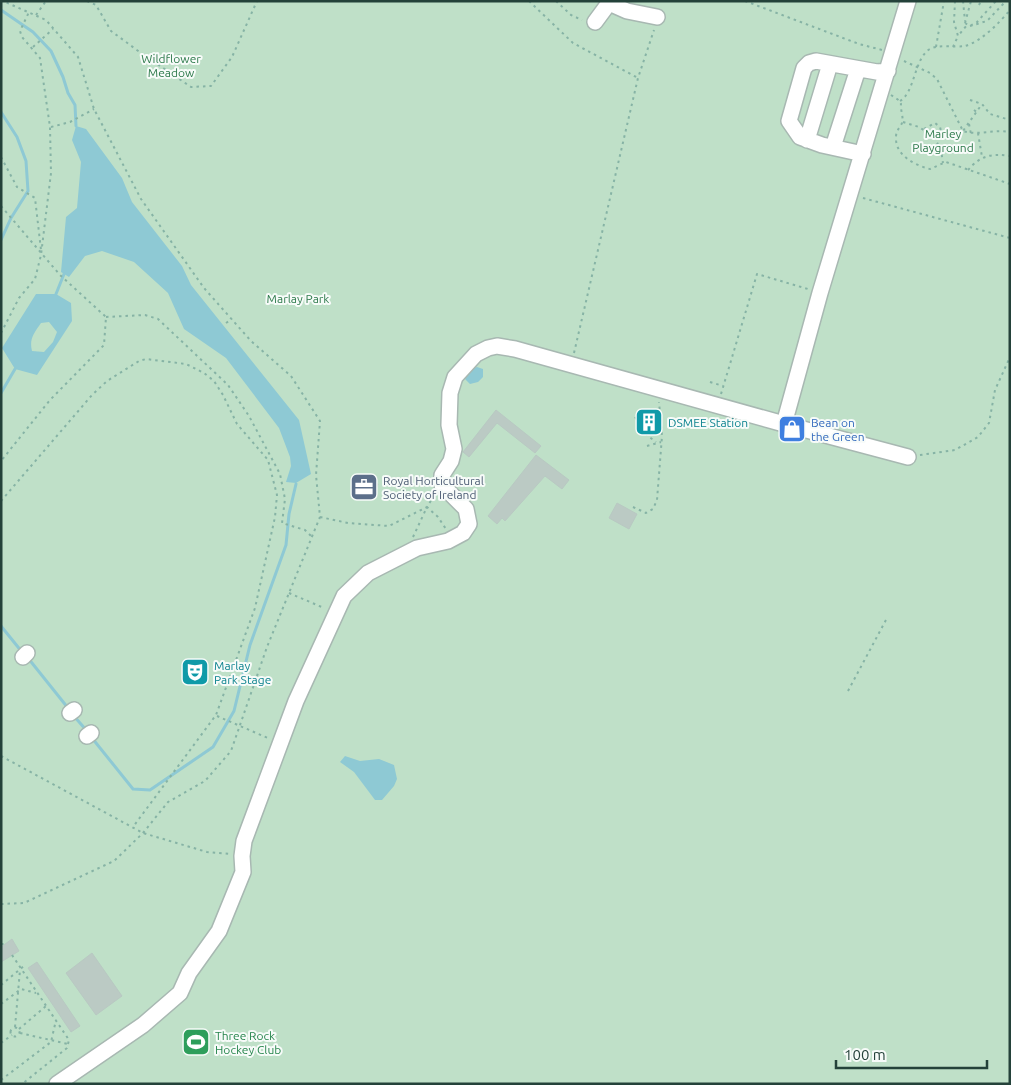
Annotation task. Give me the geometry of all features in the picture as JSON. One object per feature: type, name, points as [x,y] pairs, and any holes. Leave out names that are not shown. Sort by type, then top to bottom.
[{"type":"lane","points":[[784,424],[820,293],[908,1]]},
{"type":"lane","points":[[595,22],[609,3],[627,11],[658,17]]},
{"type":"lane","points":[[863,154],[800,137],[789,121],[804,68],[809,63],[816,61],[858,69],[888,71]]},
{"type":"lane","points":[[807,140],[830,64]]},
{"type":"lane","points":[[833,147],[858,69]]},
{"type":"lane","points":[[57,1084],[143,1025],[180,993],[189,973],[219,931],[243,872],[242,856],[244,841],[296,700],[344,596],[368,573],[417,548],[448,541],[463,533],[469,524],[466,509],[442,485],[442,475],[451,461],[454,449],[449,425],[450,393],[455,377],[476,354],[497,346],[571,364],[908,457]]},
{"type":"path","points":[[1,904],[24,903],[114,860],[143,833],[168,802],[205,781],[230,751],[289,593],[320,517],[316,475],[320,421],[291,376],[250,341],[204,288],[141,199],[94,109],[78,57],[46,20],[4,1]]},
{"type":"path","points":[[36,15],[46,1]]},
{"type":"path","points":[[87,1],[96,5],[111,31],[191,87],[212,86],[232,58],[257,1]]},
{"type":"path","points":[[529,1],[573,43],[638,78]]},
{"type":"path","points":[[556,1],[576,18],[595,22]]},
{"type":"path","points":[[745,1],[892,55],[916,69],[930,73],[937,79],[963,131]]},
{"type":"path","points":[[936,47],[944,1]]},
{"type":"path","points":[[954,1],[954,22],[958,36]]},
{"type":"path","points":[[963,1],[966,24]]},
{"type":"path","points":[[953,47],[966,24],[971,1]]},
{"type":"path","points":[[979,5],[981,1]]},
{"type":"path","points":[[970,26],[977,22],[996,1]]},
{"type":"path","points":[[966,24],[970,26],[987,20],[1006,1]]},
{"type":"path","points":[[903,122],[900,101],[907,93],[916,69],[928,50],[936,47],[967,46],[983,36],[1010,10]]},
{"type":"path","points":[[1,333],[19,298],[35,280],[41,255],[51,173],[50,128],[40,58],[20,32],[29,12]]},
{"type":"path","points":[[571,364],[638,78],[658,17]]},
{"type":"path","points":[[32,48],[53,29]]},
{"type":"path","points":[[882,92],[900,101]]},
{"type":"path","points":[[970,100],[982,104],[990,114],[1010,120]]},
{"type":"path","points":[[963,131],[978,113],[982,104]]},
{"type":"path","points":[[50,128],[70,122],[94,109]]},
{"type":"path","points":[[974,110],[978,113]]},
{"type":"path","points":[[903,122],[923,130],[934,137],[941,150],[943,163]]},
{"type":"path","points":[[903,122],[898,127],[896,138],[900,151],[911,162],[930,169],[943,163],[1010,184]]},
{"type":"path","points":[[923,130],[935,124],[940,127],[942,135]]},
{"type":"path","points":[[969,124],[971,134]]},
{"type":"path","points":[[934,137],[963,131],[971,134],[1000,130],[1010,132]]},
{"type":"path","points":[[978,132],[982,157]]},
{"type":"path","points":[[968,170],[982,157],[1010,156]]},
{"type":"path","points":[[1,157],[17,187],[33,196],[41,255]]},
{"type":"path","points":[[850,194],[1010,238]]},
{"type":"path","points":[[1,206],[60,275],[106,316],[145,315],[158,319],[228,385],[250,416],[280,474],[285,498],[282,523],[305,530],[312,538]]},
{"type":"path","points":[[718,406],[758,274],[820,293]]},
{"type":"path","points":[[1,461],[50,400],[104,345],[106,316]]},
{"type":"path","points":[[226,323],[232,319]]},
{"type":"path","points":[[908,457],[955,450],[978,438],[989,424],[996,390],[1010,357]]},
{"type":"path","points":[[1,501],[92,395],[107,381],[139,361],[146,359],[186,364],[204,373],[214,381],[236,424],[271,466],[277,495],[275,517],[254,608],[216,715],[133,828]]},
{"type":"path","points":[[710,382],[723,386]]},
{"type":"path","points":[[633,507],[646,513],[653,509],[657,500],[662,442],[659,413],[661,390]]},
{"type":"path","points":[[635,417],[648,436],[656,442]]},
{"type":"path","points":[[647,446],[656,442],[662,442]]},
{"type":"path","points":[[320,517],[348,524],[389,526],[427,507],[442,485]]},
{"type":"path","points":[[427,507],[438,517],[446,529],[448,541]]},
{"type":"path","points":[[289,593],[335,612]]},
{"type":"path","points":[[848,691],[887,618]]},
{"type":"path","points":[[216,715],[281,745]]},
{"type":"path","points":[[1,756],[143,833],[206,852],[242,856]]},
{"type":"path","points":[[12,955],[69,1040],[67,1048],[22,1084]]},
{"type":"path","points":[[1,985],[24,966]]},
{"type":"path","points":[[20,969],[17,1028],[20,1033]]},
{"type":"path","points":[[1,1004],[18,990],[38,993]]},
{"type":"path","points":[[12,1035],[11,1030],[17,1028],[46,1006]]},
{"type":"path","points":[[4,1084],[1,1080],[52,1040],[56,1020]]},
{"type":"path","points":[[1,1043],[12,1035],[16,1036],[20,1033],[68,1044]]},
{"type":"green space","name":"Marlay Park","points":[[1,1],[1010,1],[1010,1084],[1,1084]]},
{"type":"water","points":[[76,126],[86,129],[122,178],[132,202],[182,266],[191,285],[299,420],[311,474],[296,483],[286,482],[291,466],[290,457],[279,428],[226,358],[184,329],[168,293],[134,262],[102,251],[85,256],[69,277],[61,272],[66,217],[77,208],[81,162],[72,140]]},
{"type":"water","points":[[36,294],[56,294],[71,303],[72,321],[37,375],[15,369],[2,348]],"holes":[[[49,322],[57,332],[53,342],[44,352],[32,351],[34,333],[41,323]]]},
{"type":"water","points":[[477,367],[483,369],[483,377],[478,382],[470,384],[465,379],[471,369]]},
{"type":"water","points":[[345,756],[360,761],[379,759],[394,765],[397,779],[394,786],[382,800],[375,800],[354,772],[340,762]]},
{"type":"building","points":[[496,410],[541,446],[535,453],[497,423],[469,457],[463,452]]},
{"type":"building","name":"DSMEE Station","points":[[649,413],[658,425],[648,432],[640,419]]},
{"type":"building","points":[[536,455],[569,480],[562,489],[545,476],[505,521],[502,518],[497,524],[488,516]]},
{"type":"building","points":[[369,475],[373,482],[378,484],[373,497],[351,489],[356,476],[362,478]]},
{"type":"building","points":[[617,503],[637,514],[629,529],[609,518]]},
{"type":"building","points":[[12,939],[19,951],[1,962],[1,947]]},
{"type":"building","points":[[92,953],[122,996],[96,1015],[66,973]]},
{"type":"building","points":[[37,962],[80,1026],[71,1032],[28,968]]},
{"type":"waterway","points":[[1,10],[33,32],[51,51],[68,93],[75,105],[76,126]]},
{"type":"waterway","points":[[1,112],[17,137],[26,161],[28,191],[11,218],[1,240]]},
{"type":"waterway","points":[[56,294],[64,274]]},
{"type":"waterway","points":[[1,393],[15,369]]},
{"type":"waterway","points":[[92,738],[133,789],[150,790],[213,747],[234,711],[250,645],[286,545],[289,514],[296,484]]},
{"type":"waterway","points":[[1,626],[22,652]]},
{"type":"waterway","points":[[28,658],[68,708]]},
{"type":"waterway","points":[[73,715],[87,731]]},
{"type":"place","name":"DSMEE Station","points":[[649,422]]},
{"type":"place","name":"Bean on the Green","points":[[792,429]]},
{"type":"place","name":"Royal Horticultural Society of Ireland","points":[[364,487]]},
{"type":"place","name":"Marlay Park Stage","points":[[195,672]]},
{"type":"place","name":"Three Rock Hockey Club","points":[[196,1042]]},
{"type":"park label","name":"Wildflower Meadow","points":[[171,65]]},
{"type":"park label","name":"Marley Playground","points":[[943,140]]}]
